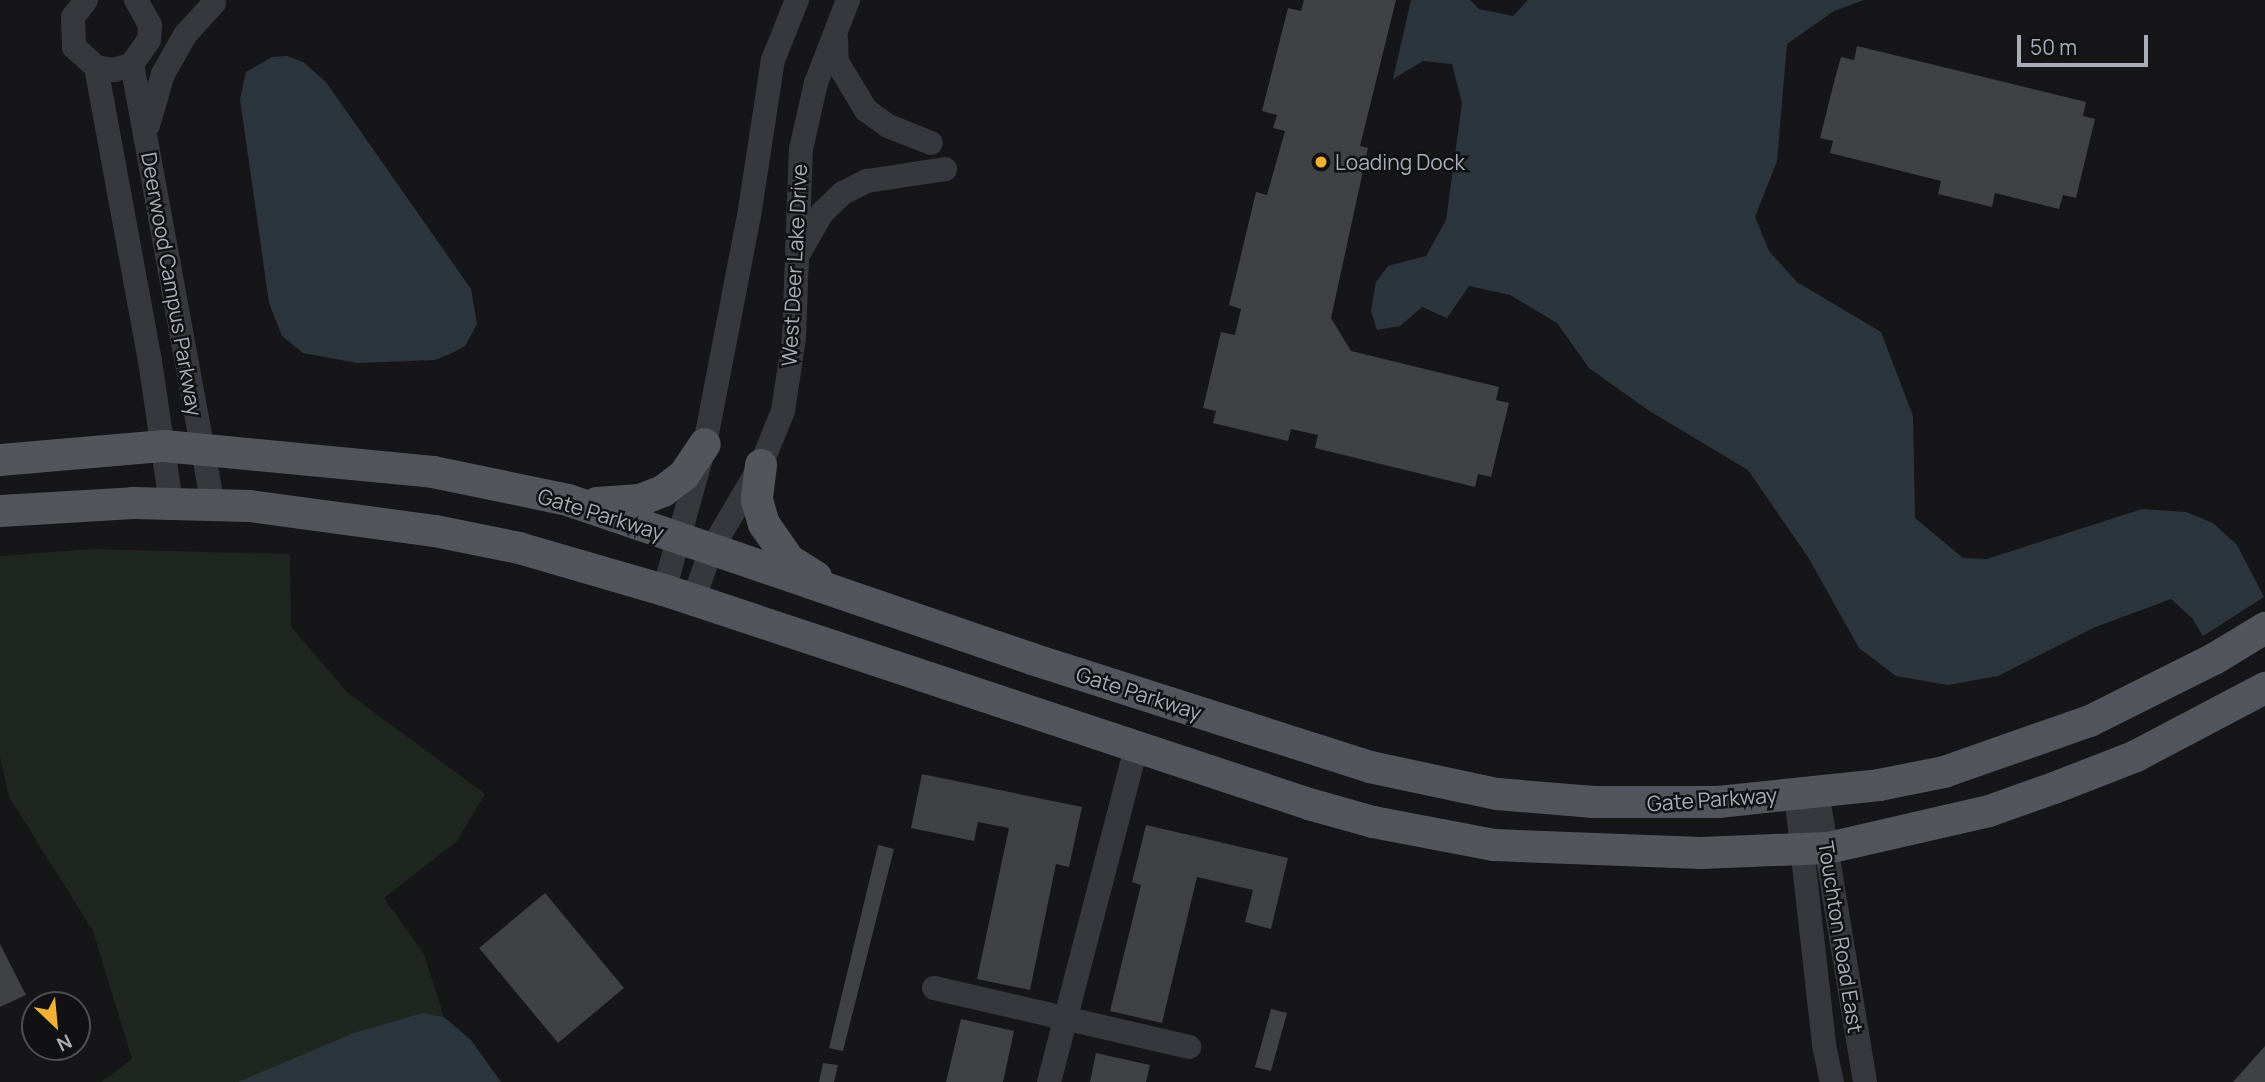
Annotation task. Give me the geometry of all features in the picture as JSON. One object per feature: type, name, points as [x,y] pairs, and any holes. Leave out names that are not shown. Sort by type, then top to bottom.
[{"type":"main road","points":[[568,500],[612,505],[663,491],[684,475],[705,444]]},
{"type":"main road","name":"Gate Parkway","points":[[0,460],[164,446],[433,472],[568,500],[843,596],[1370,767],[1485,792],[1670,806],[1807,793],[1944,772],[2039,742],[2177,678],[2265,628]]},
{"type":"main road","points":[[761,465],[757,500],[774,541],[789,560],[843,596]]},
{"type":"main road","points":[[0,511],[171,503],[212,505],[435,530],[519,548],[679,595],[1136,749],[1373,822],[1494,845],[1606,852],[1816,850],[1989,811],[2054,788],[2136,756],[2265,688]]},
{"type":"street","points":[[86,0],[73,17],[71,32],[74,47],[96,67],[114,70],[132,64],[149,40],[150,25],[136,0]]},
{"type":"street","name":"West Deer Lake Drive","points":[[679,595],[681,539],[705,444],[749,216],[773,60],[797,0]]},
{"type":"street","name":"West Deer Lake Drive","points":[[679,595],[711,550],[761,465],[783,411],[794,338],[801,149],[816,83],[848,0]]},
{"type":"street","points":[[146,140],[152,102],[163,74],[185,35],[214,3]]},
{"type":"street","points":[[835,34],[837,62],[866,110],[888,126],[931,143]]},
{"type":"street","name":"Deerwood Campus Parkway","points":[[132,64],[212,505]]},
{"type":"street","name":"Deerwood Campus Parkway","points":[[96,67],[164,446],[171,503]]},
{"type":"street","points":[[797,257],[822,212],[843,193],[867,181],[945,169]]},
{"type":"street","points":[[126,234],[162,228]]},
{"type":"street","points":[[1049,1082],[1136,749]]},
{"type":"street","name":"Touchton Road East","points":[[1807,793],[1816,850],[1865,1082]]},
{"type":"street","name":"Touchton Road East","points":[[1816,850],[1824,1045],[1832,1082]]},
{"type":"street","points":[[934,988],[1189,1047]]},
{"type":"shaded area","points":[[1411,0],[1470,0],[1479,9],[1513,16],[1528,0],[1864,0],[1834,11],[1787,44],[1777,161],[1755,217],[1769,251],[1797,282],[1881,332],[1913,416],[1915,518],[1963,558],[1987,559],[2142,509],[2186,512],[2213,523],[2237,545],[2264,597],[2203,636],[2192,618],[2171,599],[2093,628],[1998,676],[1948,685],[1896,676],[1859,648],[1808,557],[1748,470],[1648,410],[1589,368],[1557,323],[1510,295],[1469,286],[1447,318],[1422,307],[1400,326],[1377,330],[1371,311],[1376,282],[1388,266],[1426,256],[1446,220],[1462,103],[1452,64],[1423,61],[1393,79]]},
{"type":"shaded area","points":[[287,56],[303,62],[326,82],[471,289],[477,324],[465,346],[435,360],[357,363],[303,353],[282,336],[269,303],[240,99],[246,72],[272,57]]},
{"type":"shaded area","points":[[91,549],[290,554],[291,627],[348,693],[485,794],[457,841],[384,898],[424,954],[444,1017],[423,1013],[238,1082],[101,1082],[132,1059],[93,931],[9,797],[0,757],[0,556]]},
{"type":"shaded area","points":[[423,1013],[444,1017],[471,1040],[501,1082],[238,1082],[354,1033]]},
{"type":"building","points":[[1304,0],[1396,0],[1360,146],[1368,148],[1331,318],[1351,351],[1499,387],[1496,400],[1509,403],[1491,477],[1478,474],[1475,487],[1315,448],[1318,435],[1291,429],[1288,441],[1213,423],[1216,411],[1203,408],[1221,332],[1235,335],[1241,309],[1229,305],[1256,192],[1267,195],[1285,131],[1273,128],[1277,115],[1262,111],[1288,8],[1301,11]]},
{"type":"building","points":[[1857,46],[2086,102],[2083,116],[2095,119],[2076,198],[2063,195],[2059,209],[1995,193],[1992,207],[1938,194],[1941,181],[1830,153],[1833,141],[1820,138],[1835,78],[1841,57],[1854,60]]},
{"type":"building","points":[[922,774],[1082,807],[1069,867],[1056,864],[1030,990],[977,979],[1009,828],[978,822],[974,841],[911,828]]},
{"type":"building","points":[[1146,825],[1288,858],[1271,929],[1245,922],[1253,890],[1197,877],[1162,1023],[1110,1011],[1141,885],[1132,882]]},
{"type":"building","points":[[878,845],[894,849],[843,1051],[829,1048]]},
{"type":"building","points":[[545,893],[624,988],[558,1043],[479,948]]},
{"type":"building","points":[[0,944],[24,991],[21,991],[21,997],[0,1007]]},
{"type":"building","points":[[1271,1009],[1287,1013],[1271,1071],[1255,1067]]},
{"type":"building","points":[[961,1019],[1014,1031],[1003,1082],[946,1082]]},
{"type":"building","points":[[2265,1046],[2265,1082],[2233,1082]]},
{"type":"building","points":[[1096,1053],[1150,1065],[1146,1082],[1090,1082]]},
{"type":"building","points":[[823,1063],[838,1065],[834,1082],[819,1082]]},
{"type":"place","name":"Loading Dock","points":[[1321,162]]}]
